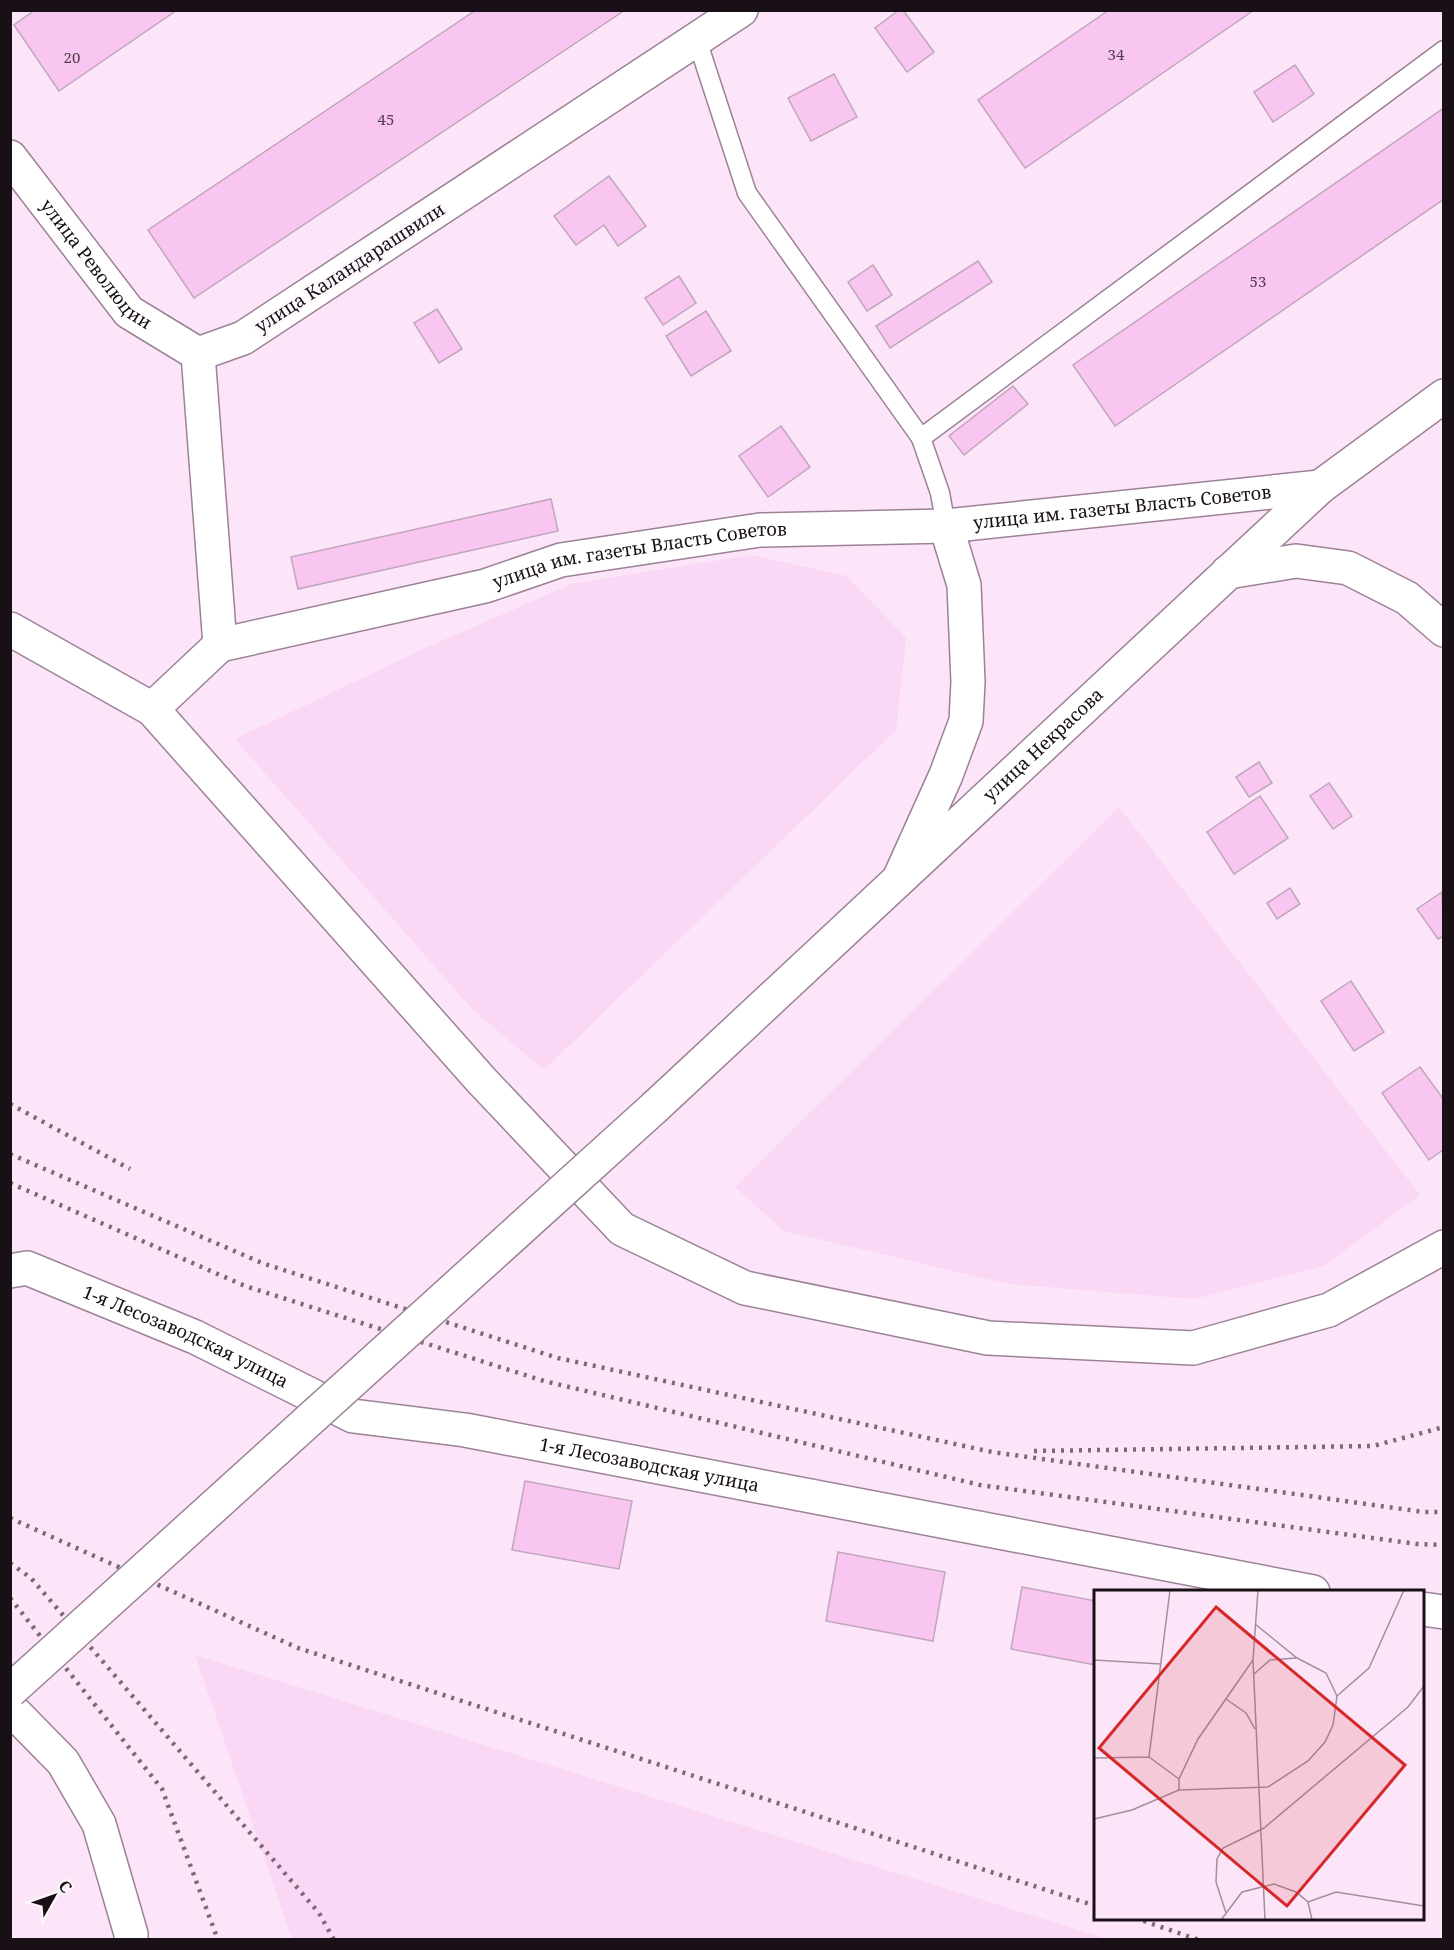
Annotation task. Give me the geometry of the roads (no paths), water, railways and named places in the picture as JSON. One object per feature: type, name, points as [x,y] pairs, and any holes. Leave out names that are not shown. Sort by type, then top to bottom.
[{"type":"street","name":"улица Каландарашвили","points":[[198,354],[243,338],[741,10]]},
{"type":"street","name":"улица Революции","points":[[10,157],[129,312],[198,354]]},
{"type":"street","points":[[152,708],[220,645],[198,354]]},
{"type":"street","name":"улица Некрасова","points":[[10,1692],[655,1107],[1320,487],[1443,396]]},
{"type":"street","name":"улица им. газеты Власть Советов","points":[[220,645],[485,586],[561,560],[760,530],[946,526],[1320,487]]},
{"type":"street","points":[[900,877],[946,775],[966,721],[968,682],[964,585],[946,526]]},
{"type":"street","points":[[1228,572],[1296,561],[1348,568],[1407,598],[1443,630]]},
{"type":"street","points":[[10,629],[152,708],[482,1081],[622,1229],[745,1288],[988,1338],[1193,1348],[1329,1310],[1443,1247]]},
{"type":"street","name":"1-я Лесозаводская улица","points":[[10,1271],[27,1268],[195,1337],[353,1416],[465,1430],[1303,1590]]},
{"type":"street","points":[[1424,1609],[1443,1612]]},
{"type":"street","points":[[10,1708],[63,1762],[99,1824],[131,1940]]},
{"type":"lane","points":[[697,40],[747,193],[921,438],[940,493],[946,526]]},
{"type":"lane","points":[[921,438],[1443,50]]},
{"type":"railway","points":[[10,1104],[130,1169]]},
{"type":"railway","points":[[10,1154],[262,1263],[558,1358],[992,1452],[1424,1512],[1444,1512]]},
{"type":"railway","points":[[10,1183],[245,1286],[544,1381],[980,1485],[1417,1544],[1444,1545]]},
{"type":"railway","points":[[1034,1451],[1373,1446],[1444,1427]]},
{"type":"railway","points":[[10,1518],[298,1648],[1094,1905]]},
{"type":"railway","points":[[10,1563],[31,1578],[319,1913],[334,1940]]},
{"type":"railway","points":[[10,1598],[162,1789],[218,1940]]},
{"type":"railway","points":[[1141,1920],[1199,1940]]}]
